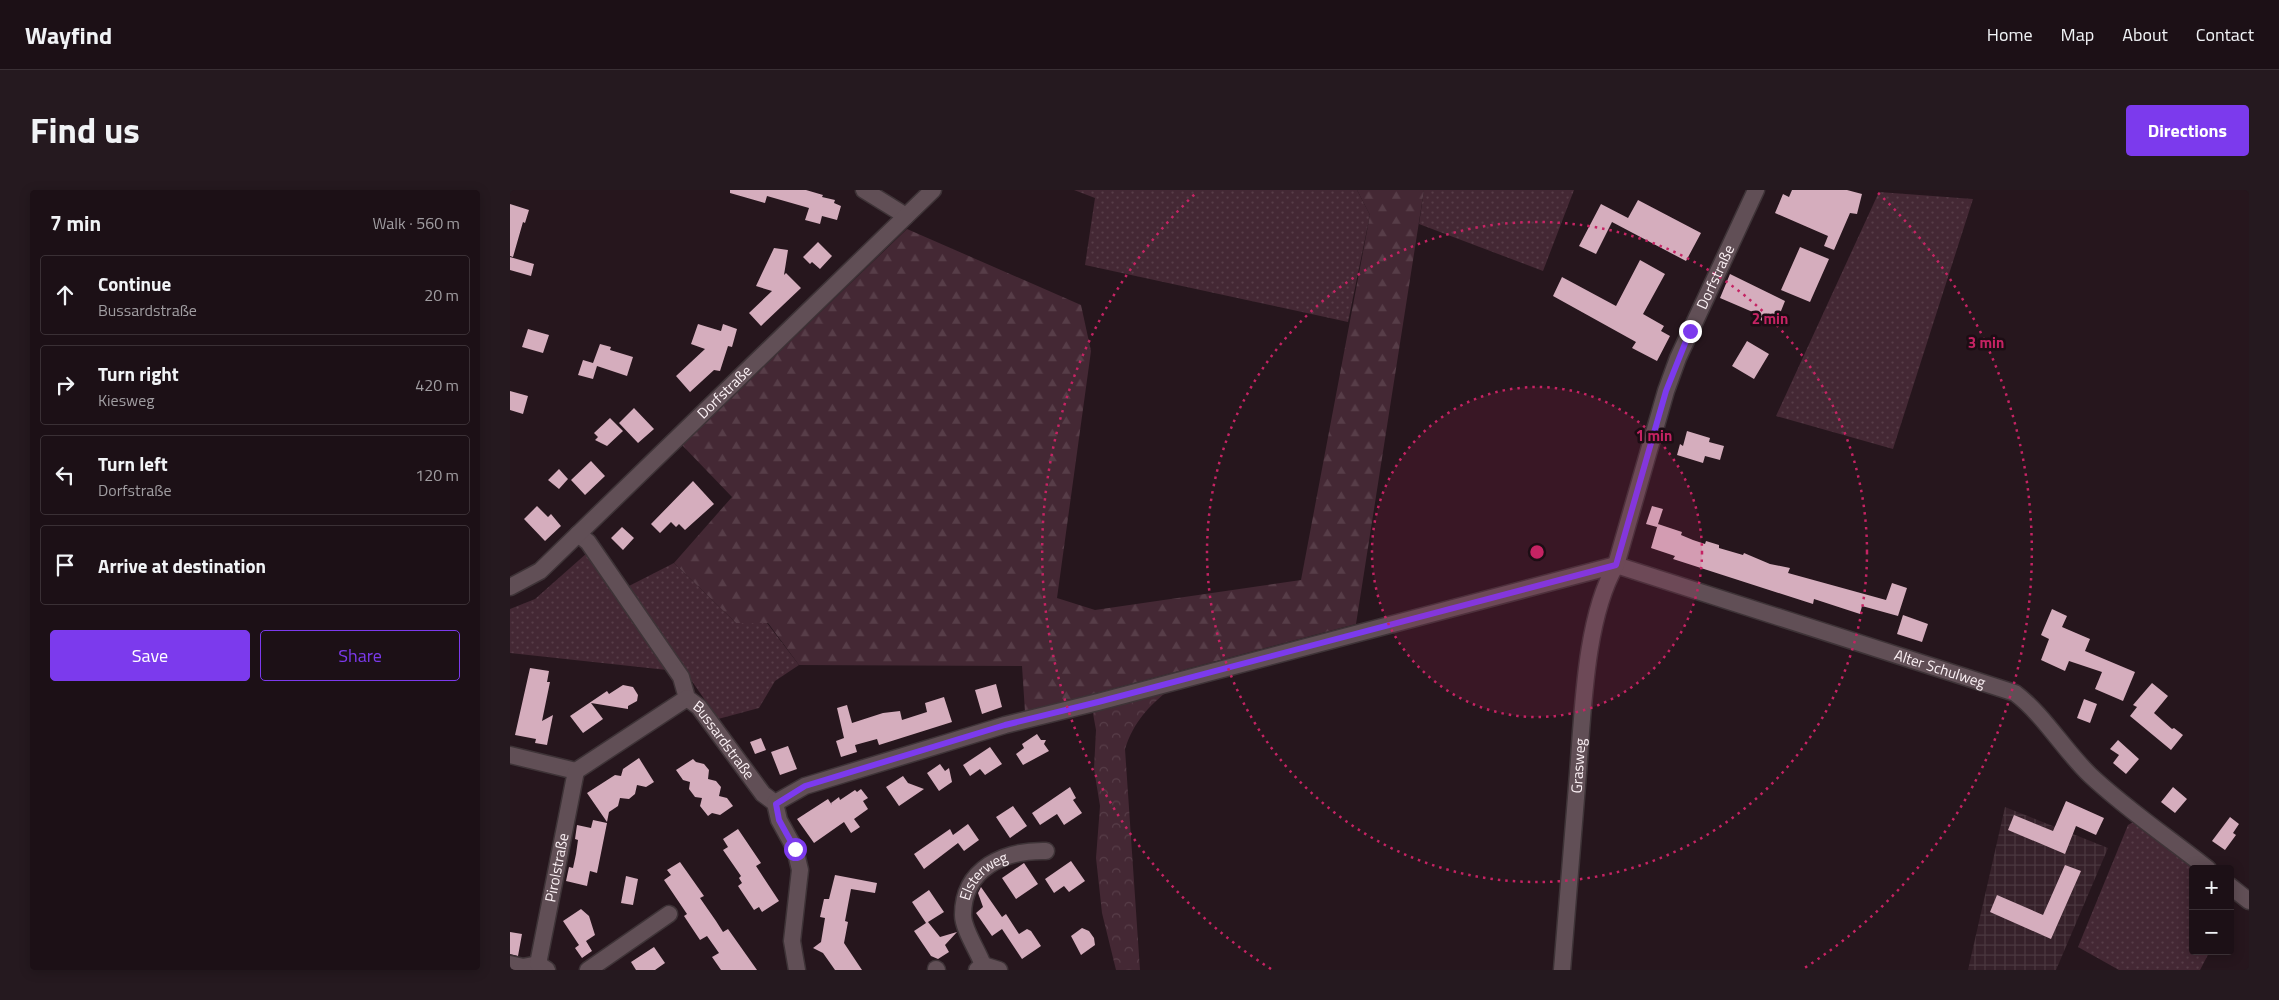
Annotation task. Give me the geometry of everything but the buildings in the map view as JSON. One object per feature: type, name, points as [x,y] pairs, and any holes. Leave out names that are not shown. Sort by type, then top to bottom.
[{"type":"street","points":[[864,190],[906,216]]},
{"type":"street","name":"Dorfstraße","points":[[510,587],[540,571],[933,190]]},
{"type":"street","name":"Dorfstraße","points":[[1616,565],[1666,391],[1678,358],[1756,190]]},
{"type":"street","name":"Bussardstraße","points":[[578,534],[588,542],[681,676],[687,698],[699,708],[763,794],[776,804]]},
{"type":"street","points":[[797,970],[792,941],[800,870],[795,849],[779,820],[776,804],[805,786],[1005,725],[1616,565]]},
{"type":"street","name":"Alter Schulweg","points":[[1616,565],[2014,693],[2030,705],[2092,777],[2203,865]]},
{"type":"street","name":"Grasweg","points":[[1562,970],[1581,738],[1593,635],[1606,582],[1616,565]]},
{"type":"street","points":[[510,755],[576,771],[687,698]]},
{"type":"street","name":"Pirolstraße","points":[[510,964],[523,967],[542,967],[576,771]]},
{"type":"street","name":"Elsterweg","points":[[999,970],[980,967],[963,916],[966,890],[981,871],[1007,854],[1029,850],[1046,851]]},
{"type":"street","points":[[2234,889],[2249,901]]},
{"type":"street","points":[[588,970],[669,914]]},
{"type":"shaded area","points":[[2005,807],[2108,848],[2056,970],[1968,970]]},
{"type":"green space","points":[[1074,190],[1357,190],[1370,215],[1348,322],[1085,265],[1095,198]]},
{"type":"green space","points":[[1357,190],[1424,190],[1356,624],[1025,712],[1022,666],[799,665],[768,623],[736,623],[674,563],[732,497],[682,445],[907,229],[1081,305],[1091,351],[1057,598],[1095,610],[1301,580],[1370,215]]},
{"type":"green space","points":[[1424,190],[1574,190],[1543,271],[1419,224]]},
{"type":"green space","points":[[1879,192],[1973,199],[1893,449],[1776,416]]},
{"type":"green space","points":[[587,553],[667,670],[510,653],[510,609],[535,599]]},
{"type":"green space","points":[[674,563],[736,623],[767,623],[799,665],[775,681],[759,708],[718,719],[627,587]]},
{"type":"green space","points":[[1171,688],[1143,715],[1133,730],[1125,749],[1140,970],[1116,970],[1102,913],[1096,858],[1100,806],[1094,769],[1096,730],[1092,708]]},
{"type":"green space","points":[[2135,821],[2189,865],[2189,955],[2208,955],[2200,970],[2119,970],[2078,947],[2128,825]]},
{"type":"route","points":[[795,849],[779,820],[776,804],[805,786],[1005,725],[1616,565],[1666,391],[1690,331]]}]
